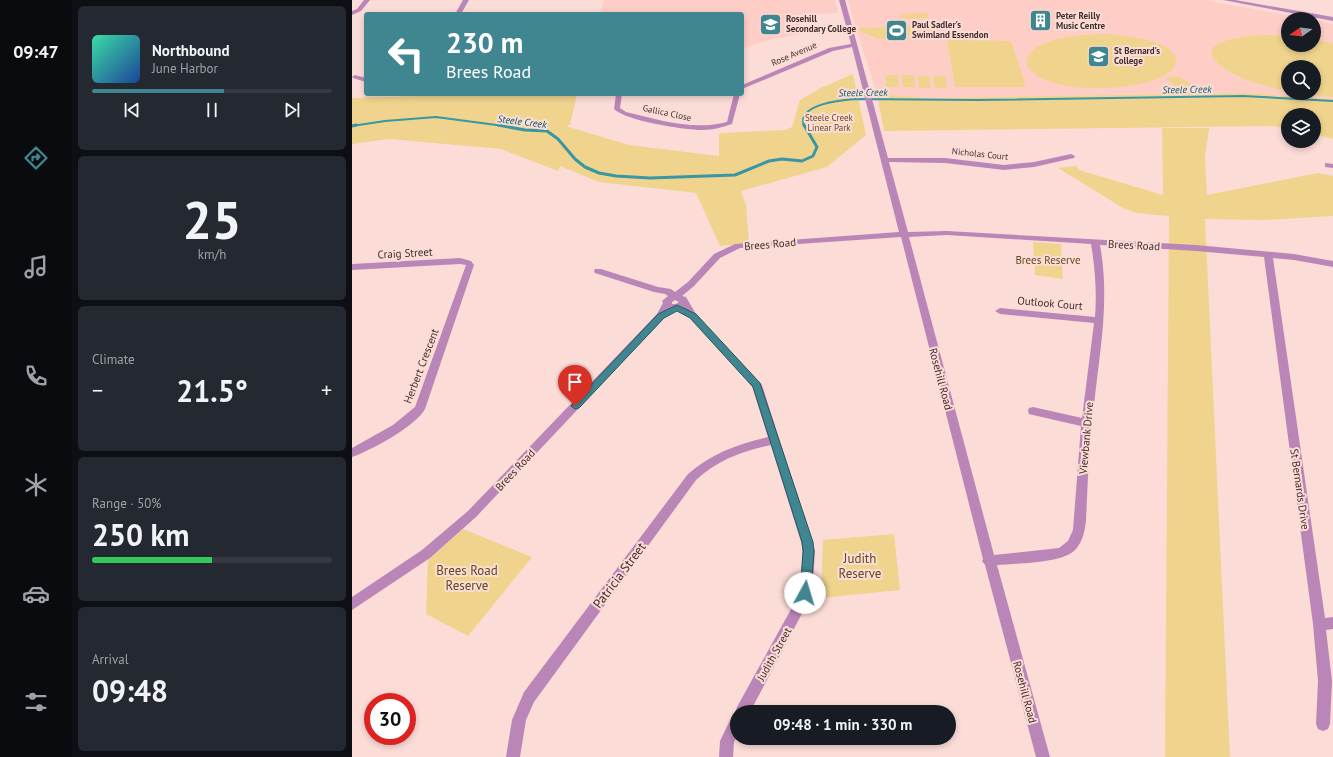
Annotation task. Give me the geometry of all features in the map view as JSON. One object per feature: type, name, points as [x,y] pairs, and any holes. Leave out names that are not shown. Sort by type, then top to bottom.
[{"type":"street","points":[[354,12],[367,0]]},
{"type":"street","points":[[459,12],[466,0]]},
{"type":"street","name":"Rosehill Road","points":[[842,0],[886,160],[904,236],[988,561],[1043,757]]},
{"type":"street","points":[[1226,0],[1333,19]]},
{"type":"street","points":[[1276,3],[1282,10]]},
{"type":"street","name":"Rose Avenue","points":[[744,86],[831,48],[854,45]]},
{"type":"street","points":[[355,77],[364,79]]},
{"type":"street","name":"Gallica Close","points":[[619,96],[617,109],[624,113],[687,127],[715,127],[730,123],[736,96]]},
{"type":"street","name":"Nicholas Court","points":[[886,160],[927,159],[983,166],[1010,167],[1036,164],[1071,156]]},
{"type":"street","name":"Brees Road","points":[[352,604],[426,554],[468,518],[675,302],[717,256],[738,246],[933,234],[960,234],[1196,248],[1294,257],[1333,264]]},
{"type":"street","name":"Viewbank Drive","points":[[988,561],[1056,554],[1065,551],[1073,545],[1077,538],[1080,517],[1086,423],[1099,320],[1100,277],[1099,259],[1095,243]]},
{"type":"street","name":"St Bernards Drive","points":[[1268,254],[1319,624],[1325,681],[1322,724]]},
{"type":"street","name":"Craig Street","points":[[352,267],[460,260]]},
{"type":"street","name":"Herbert Crescent","points":[[352,453],[398,427],[414,416],[420,409],[469,270],[470,265],[460,260]]},
{"type":"street","name":"Judith Street","points":[[598,271],[657,290],[675,302],[693,316],[757,386],[809,551],[807,582],[801,604],[746,705]]},
{"type":"street","name":"Outlook Court","points":[[1000,311],[1099,320]]},
{"type":"street","points":[[1033,411],[1086,423]]},
{"type":"street","name":"Patricia Street","points":[[513,757],[519,720],[528,697],[692,477],[698,471],[727,452],[774,440]]},
{"type":"street","points":[[1319,624],[1333,623]]},
{"type":"street","points":[[726,757],[727,741],[730,735]]},
{"type":"shaded area","name":"Rosehill Secondary College","points":[[604,0],[835,0],[838,13],[798,15],[801,34],[769,40],[744,48],[744,12],[601,12]]},
{"type":"shaded area","name":"St Bernard's College","points":[[848,0],[1204,0],[1281,14],[1281,52],[1321,52],[1321,21],[1333,24],[1333,99],[1321,98],[1321,60],[1281,60],[1281,95],[1245,93],[928,98],[877,94]]},
{"type":"green space","points":[[927,13],[929,18],[903,19],[901,14]]},
{"type":"green space","name":"Paul Sadler's Swimland Essendon","points":[[930,25],[935,36],[875,39],[874,36],[868,36],[867,33],[861,33],[860,28]]},
{"type":"green space","points":[[1107,34],[1135,37],[1158,43],[1168,48],[1174,54],[1176,61],[1175,65],[1173,69],[1165,75],[1152,81],[1136,85],[1104,88],[1068,86],[1052,82],[1038,76],[1027,66],[1028,57],[1033,50],[1052,40],[1076,36]]},
{"type":"green space","points":[[1246,36],[1281,36],[1281,52],[1321,52],[1321,40],[1333,43],[1333,97],[1321,96],[1321,60],[1281,60],[1281,89],[1239,77],[1224,68],[1214,59],[1212,51],[1216,46],[1224,41]]},
{"type":"green space","points":[[947,40],[1011,41],[1026,87],[955,87]]},
{"type":"green space","name":"Steele Creek Linear Park","points":[[853,74],[866,135],[827,167],[741,191],[746,205],[749,243],[720,246],[696,193],[599,182],[560,166],[558,171],[501,149],[389,139],[352,144],[352,98],[418,96],[577,96],[570,125],[567,125],[569,127],[629,145],[719,156],[719,135],[721,133],[785,130],[792,127],[800,100],[821,88]]},
{"type":"green space","points":[[886,75],[898,75],[899,87],[886,87]]},
{"type":"green space","points":[[902,75],[914,75],[915,87],[903,87]]},
{"type":"green space","points":[[918,76],[929,76],[931,88],[919,88]]},
{"type":"green space","points":[[933,76],[945,76],[947,88],[935,88]]},
{"type":"green space","points":[[1179,76],[1196,89],[1182,92],[1165,78]]},
{"type":"green space","name":"Steele Creek Linear Park","points":[[1245,93],[1281,95],[1281,100],[1333,99],[1333,139],[1321,136],[1321,108],[1281,108],[1281,128],[1274,126],[884,131],[877,94],[928,98]]},
{"type":"green space","points":[[1162,128],[1209,128],[1205,157],[1207,195],[1318,173],[1333,176],[1333,216],[1264,220],[1205,219],[1230,757],[1165,757],[1169,216],[1136,213],[1123,208],[1058,168],[1076,166],[1079,170],[1163,195]]},
{"type":"green space","name":"Brees Reserve","points":[[1033,242],[1061,244],[1063,279],[1035,275]]},
{"type":"green space","name":"Brees Road Reserve","points":[[463,529],[532,557],[468,636],[426,614],[428,560]]},
{"type":"green space","name":"Judith Reserve","points":[[894,534],[900,590],[821,598],[823,540]]},
{"type":"waterway","name":"Steele Creek","points":[[804,126],[803,119],[813,108],[831,102],[855,99],[977,100],[1243,96],[1333,101]]},
{"type":"waterway","name":"Steele Creek","points":[[356,125],[352,126],[385,121],[436,117],[502,126]]},
{"type":"waterway","name":"Steele Creek","points":[[502,126],[525,130],[547,131],[558,139],[575,159],[585,167],[599,173],[616,176],[650,178],[735,175],[769,161],[782,159],[802,161],[813,156],[817,147],[804,125]]},
{"type":"place","name":"Peter Reilly Music Centre","points":[[1040,21]]},
{"type":"place","name":"Rosehill Secondary College","points":[[771,24]]},
{"type":"place","name":"Paul Sadler's Swimland Essendon","points":[[896,30]]},
{"type":"place","name":"St Bernard's College","points":[[1098,56]]},
{"type":"route","points":[[575,406],[661,316],[677,308],[693,316],[757,386],[807,542],[809,551],[805,593]]}]
